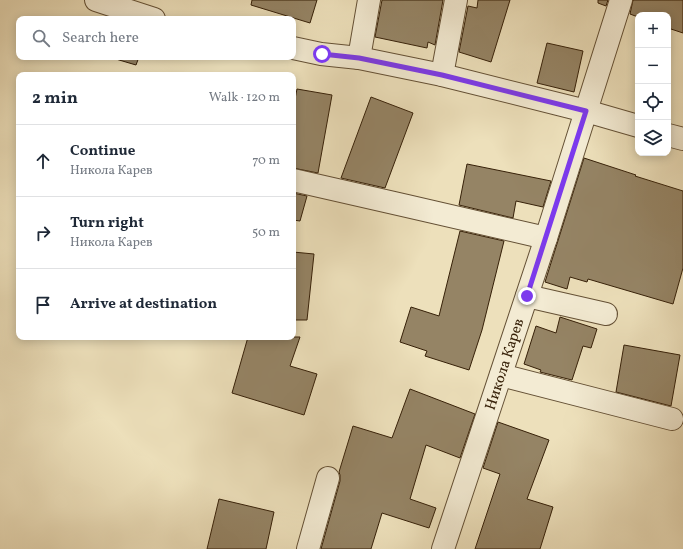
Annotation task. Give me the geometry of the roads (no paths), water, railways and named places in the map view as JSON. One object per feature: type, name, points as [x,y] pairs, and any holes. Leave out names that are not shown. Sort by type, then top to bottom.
[{"type":"street","points":[[96,0],[145,16]]},
{"type":"street","points":[[359,58],[369,0]]},
{"type":"street","points":[[442,75],[456,0]]},
{"type":"street","name":"Никола Карев","points":[[443,549],[546,238],[621,0]]},
{"type":"street","points":[[296,49],[322,54],[359,58],[442,75],[586,111],[635,125]]},
{"type":"street","points":[[671,136],[683,139]]},
{"type":"street","points":[[296,181],[546,238]]},
{"type":"street","points":[[527,296],[606,314]]},
{"type":"street","points":[[501,375],[672,418]]},
{"type":"street","points":[[308,549],[328,478]]}]
